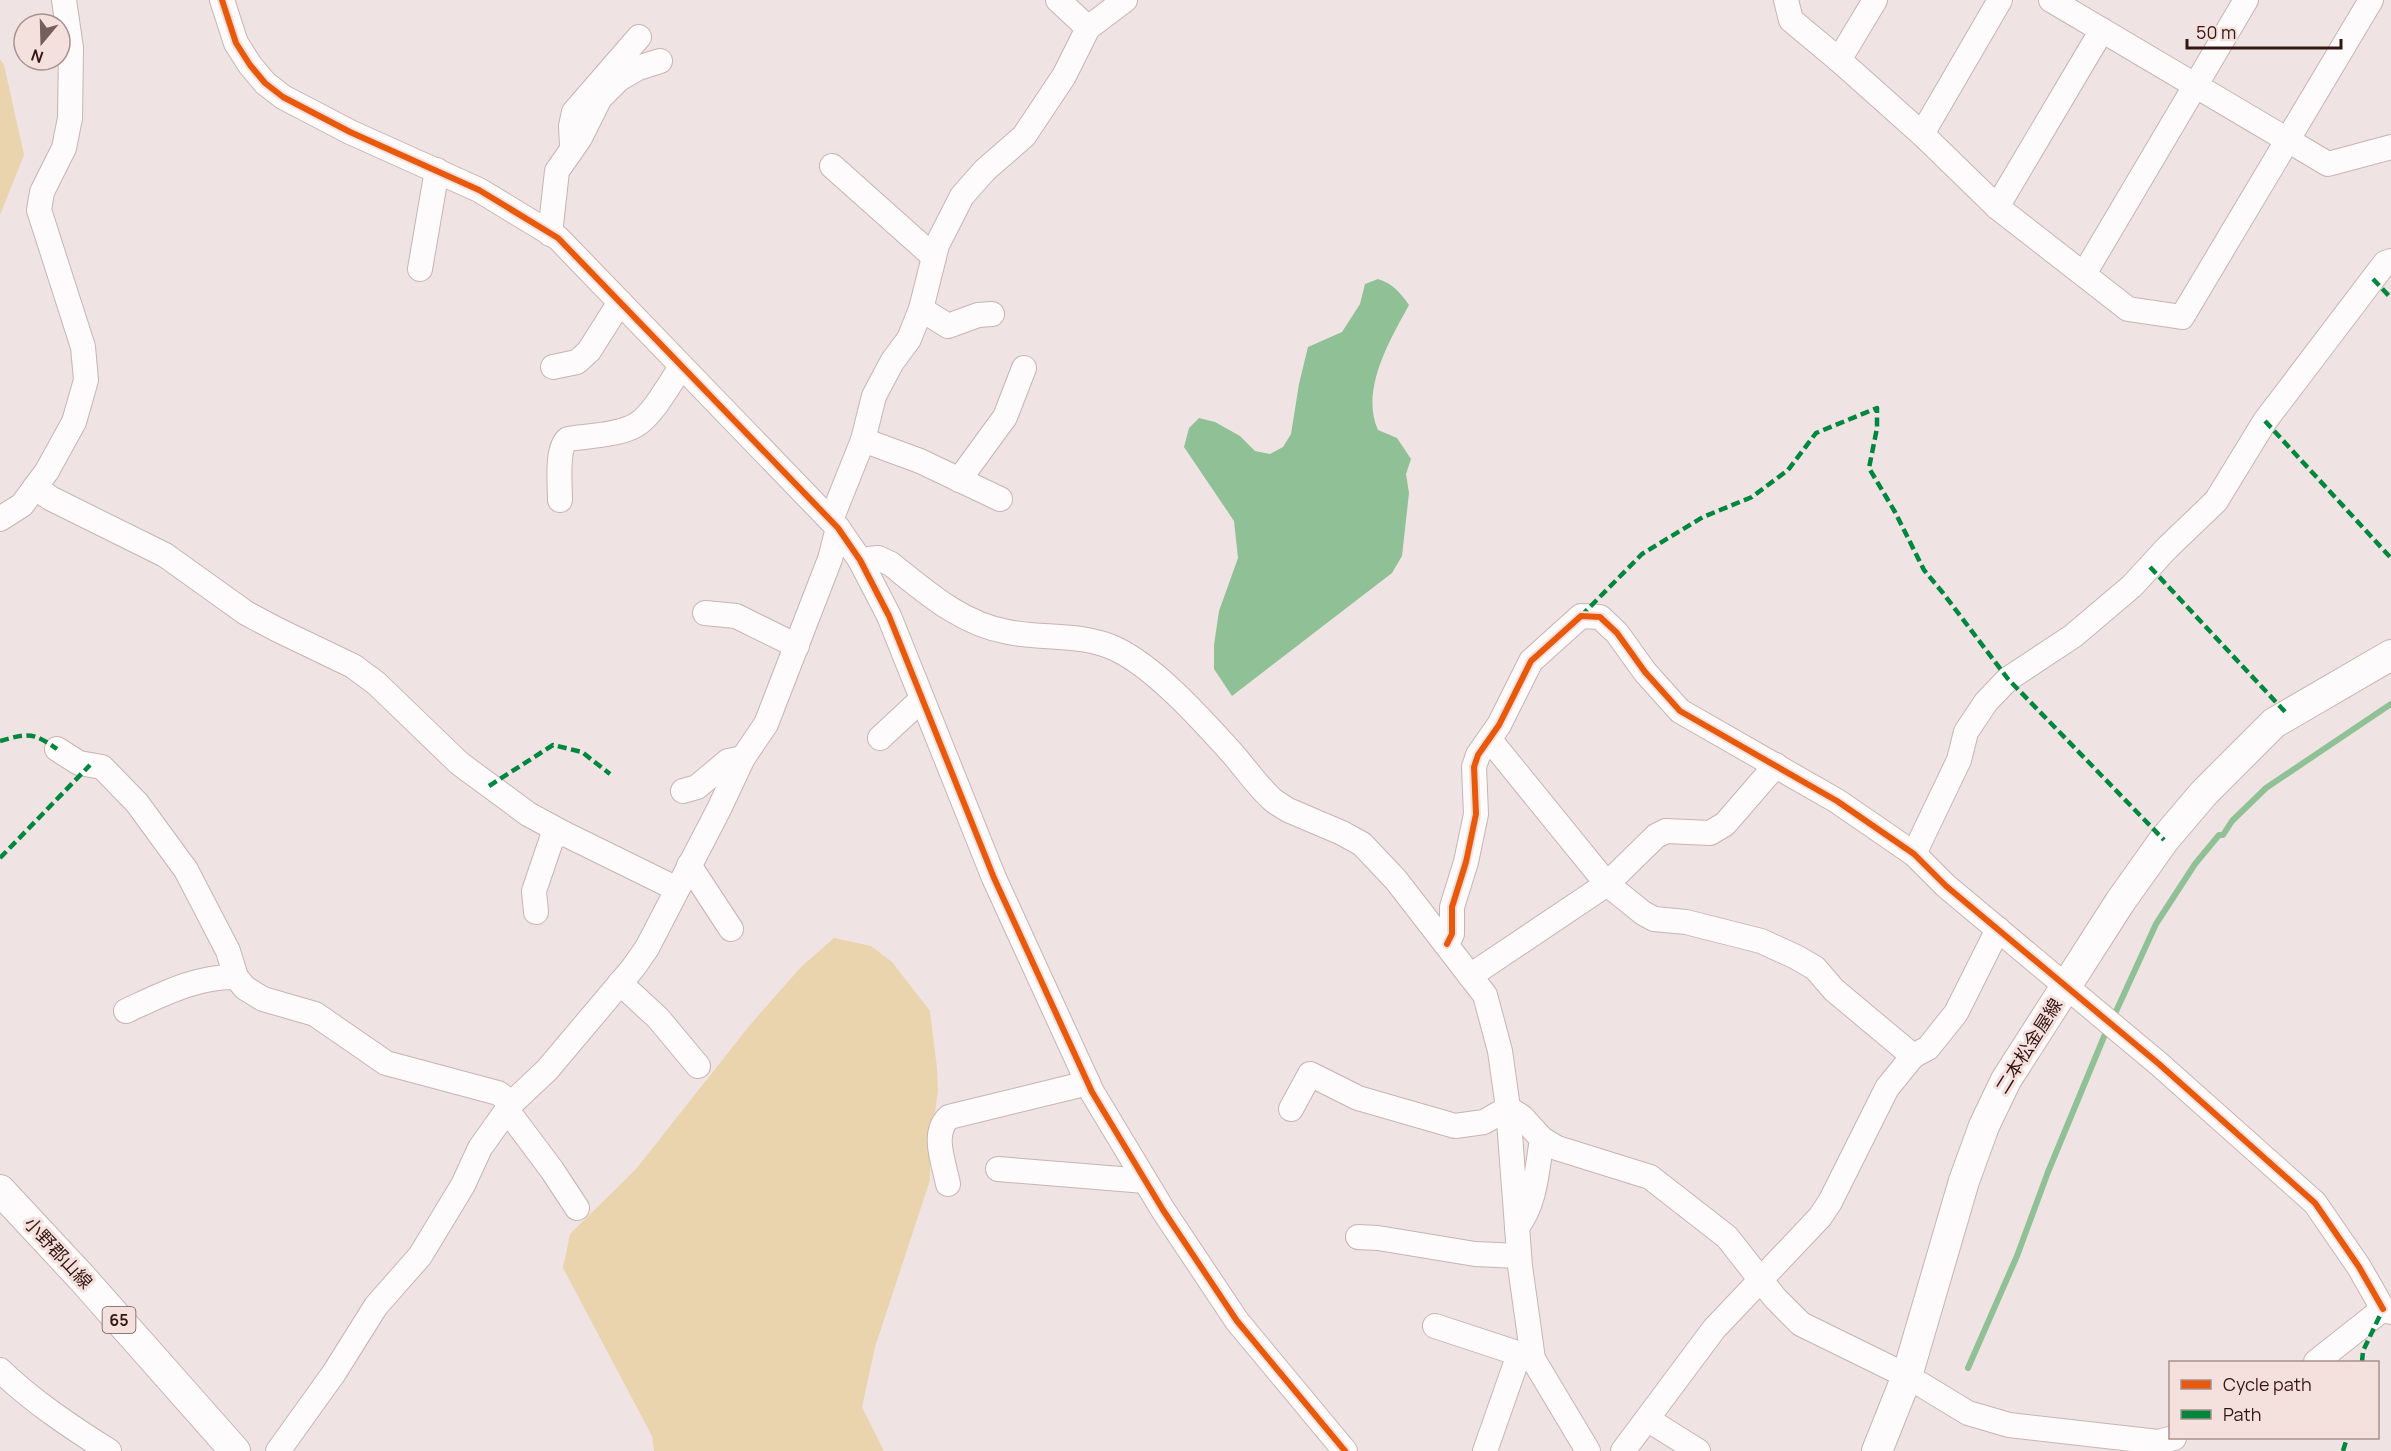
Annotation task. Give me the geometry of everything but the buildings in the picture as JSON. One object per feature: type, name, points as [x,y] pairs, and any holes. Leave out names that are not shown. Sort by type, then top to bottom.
[{"type":"main road","name":"二本松金屋線","points":[[1878,1451],[1907,1376],[1964,1181],[1984,1126],[2006,1080],[2120,902],[2164,840],[2204,793],[2274,723],[2391,655]]},
{"type":"main road","name":"小野郡山線","points":[[0,1190],[82,1278],[235,1451]]},
{"type":"street","points":[[0,519],[22,505],[47,471],[74,422],[86,380],[83,347],[39,210],[42,192],[63,148],[70,118],[71,48],[63,0]]},
{"type":"street","points":[[222,0],[236,43],[250,65],[283,97],[350,132],[479,190],[550,234],[585,265],[834,524],[860,560],[889,616],[994,878],[1088,1083],[1145,1181],[1237,1321],[1345,1451]]},
{"type":"street","points":[[1058,0],[1088,28]]},
{"type":"street","points":[[278,1451],[334,1372],[376,1306],[420,1256],[463,1185],[480,1148],[510,1106],[546,1070],[647,948],[719,809],[742,758],[766,723],[830,559],[834,524],[863,440],[874,396],[892,362],[909,339],[921,309],[937,245],[962,196],[985,170],[1024,136],[1064,76],[1088,28],[1125,0]]},
{"type":"street","points":[[1786,0],[1791,20],[1922,135],[1997,207],[2128,309],[2182,317],[2290,140],[2371,0]]},
{"type":"street","points":[[1839,60],[1875,0]]},
{"type":"street","points":[[1922,135],[2000,0]]},
{"type":"street","points":[[2051,0],[2197,84],[2328,164],[2391,147]]},
{"type":"street","points":[[2084,274],[2247,0]]},
{"type":"street","points":[[1997,207],[2102,30]]},
{"type":"street","points":[[572,148],[571,126],[574,112],[639,37]]},
{"type":"street","points":[[550,234],[557,171],[580,138],[600,98],[619,79],[638,68],[660,61]]},
{"type":"street","points":[[832,166],[934,257]]},
{"type":"street","points":[[420,269],[436,170]]},
{"type":"street","points":[[1914,854],[1959,760],[1966,732],[1986,702],[2008,679],[2073,636],[2132,586],[2167,548],[2216,501],[2265,422],[2385,263],[2391,261]]},
{"type":"street","points":[[553,368],[577,362],[589,351],[620,302]]},
{"type":"street","points":[[921,309],[948,326],[978,315],[992,314]]},
{"type":"street","points":[[560,501],[563,442],[568,439],[625,430],[637,425],[648,415],[681,367]]},
{"type":"street","points":[[959,480],[1005,417],[1024,368]]},
{"type":"street","points":[[863,440],[920,461],[1000,499]]},
{"type":"street","points":[[35,487],[50,498],[165,555],[246,613],[352,666],[376,682],[459,763],[528,814],[677,889]]},
{"type":"street","points":[[860,560],[878,558],[891,564],[963,618],[985,626],[1008,632],[1095,641],[1122,652],[1154,675],[1197,716],[1274,801],[1288,810],[1342,832],[1362,844],[1396,880],[1485,995],[1500,1051],[1508,1108],[1527,1351],[1588,1451]]},
{"type":"street","points":[[705,613],[736,616],[797,646]]},
{"type":"street","points":[[1447,944],[1452,934],[1452,907],[1466,862],[1476,814],[1474,767],[1478,755],[1490,740],[1531,662],[1581,616],[1600,617],[1617,633],[1644,672],[1680,711],[1837,801],[1914,854],[1946,886],[2158,1064],[2315,1203],[2387,1310],[2317,1361]]},
{"type":"street","points":[[880,738],[922,699]]},
{"type":"street","points":[[1490,740],[1607,885],[1643,913],[1654,919],[1686,922],[1761,941],[1815,968],[1834,990],[1912,1056]]},
{"type":"street","points":[[57,749],[79,762],[102,767],[137,803],[186,870],[228,951],[236,977],[245,988],[264,999],[315,1014],[386,1063],[498,1093],[510,1106],[577,1208]]},
{"type":"street","points":[[683,791],[697,787],[728,761],[742,758]]},
{"type":"street","points":[[1470,976],[1607,885],[1656,836],[1666,831],[1710,832],[1725,824],[1776,765]]},
{"type":"street","points":[[536,912],[534,891],[552,838],[563,833]]},
{"type":"street","points":[[689,865],[731,929]]},
{"type":"street","points":[[1623,1451],[1714,1329],[1820,1217],[1887,1088],[1912,1056],[1928,1048],[1956,1013],[1998,929]]},
{"type":"street","points":[[126,1011],[186,985],[222,977],[236,977]]},
{"type":"street","points":[[620,983],[658,1018],[698,1066]]},
{"type":"street","points":[[1291,1109],[1310,1074],[1358,1098],[1455,1126],[1484,1122],[1508,1108]]},
{"type":"street","points":[[948,1184],[939,1143],[940,1128],[949,1117],[1088,1083]]},
{"type":"street","points":[[1508,1108],[1522,1117],[1542,1139],[1557,1148],[1650,1177],[1728,1237],[1775,1298],[1801,1324],[1907,1376],[1968,1413],[2008,1425],[2158,1442],[2169,1439]]},
{"type":"street","points":[[1516,1228],[1526,1216],[1529,1208],[1542,1139]]},
{"type":"street","points":[[998,1169],[1145,1181]]},
{"type":"street","points":[[1358,1237],[1378,1238],[1475,1254],[1519,1256]]},
{"type":"street","points":[[1434,1326],[1527,1351]]},
{"type":"street","points":[[1485,1451],[1517,1360],[1527,1351]]},
{"type":"street","points":[[0,1370],[17,1387],[109,1451]]},
{"type":"street","points":[[1647,1419],[1698,1451]]},
{"type":"shaded area","points":[[0,59],[4,65],[24,155],[0,215]]},
{"type":"shaded area","points":[[1378,279],[1396,289],[1409,305],[1386,349],[1375,382],[1373,399],[1373,415],[1378,430],[1397,438],[1411,459],[1406,474],[1409,493],[1402,556],[1392,573],[1232,696],[1214,669],[1214,645],[1219,611],[1238,558],[1234,521],[1184,447],[1189,428],[1199,418],[1215,422],[1240,436],[1255,451],[1270,454],[1283,447],[1291,434],[1308,347],[1342,332],[1360,304],[1365,284]]},
{"type":"shaded area","points":[[834,938],[871,946],[892,962],[930,1011],[937,1068],[938,1091],[930,1148],[930,1180],[875,1347],[862,1407],[884,1451],[654,1451],[652,1436],[563,1268],[570,1234],[636,1169],[750,1025],[801,967]]},
{"type":"waterway","points":[[2113,1018],[2156,924],[2195,864],[2219,835],[2223,835],[2232,821],[2266,788],[2391,704]]},
{"type":"waterway","points":[[1968,1368],[2017,1256],[2048,1172],[2108,1027]]},
{"type":"marked path","points":[[2373,279],[2391,298]]},
{"type":"marked path","points":[[1581,616],[1642,554],[1703,517],[1752,497],[1788,470],[1816,433],[1877,408],[1877,428],[1869,468],[1895,512],[1924,570],[2008,679],[2164,840]]},
{"type":"marked path","points":[[2265,421],[2391,558]]},
{"type":"marked path","points":[[2150,567],[2288,715]]},
{"type":"marked path","points":[[0,741],[17,736],[30,736],[42,739],[57,749]]},
{"type":"marked path","points":[[489,786],[553,745],[582,752],[610,774]]},
{"type":"marked path","points":[[0,858],[90,765]]},
{"type":"marked path","points":[[2362,1361],[2363,1351],[2383,1309]]},
{"type":"marked path","points":[[2343,1451],[2347,1439]]},
{"type":"cycle path","points":[[222,0],[236,43],[265,83],[283,97],[350,132],[479,190],[558,238],[838,528],[860,560],[889,616],[994,878],[1092,1092],[1163,1210],[1237,1321],[1345,1451]]},
{"type":"cycle path","points":[[1447,944],[1452,934],[1452,907],[1466,862],[1476,814],[1474,767],[1478,755],[1499,725],[1531,661],[1581,616],[1600,617],[1617,633],[1645,672],[1680,711],[1837,801],[1914,854],[1946,886],[2159,1064],[2315,1203],[2359,1267],[2383,1309]]}]
